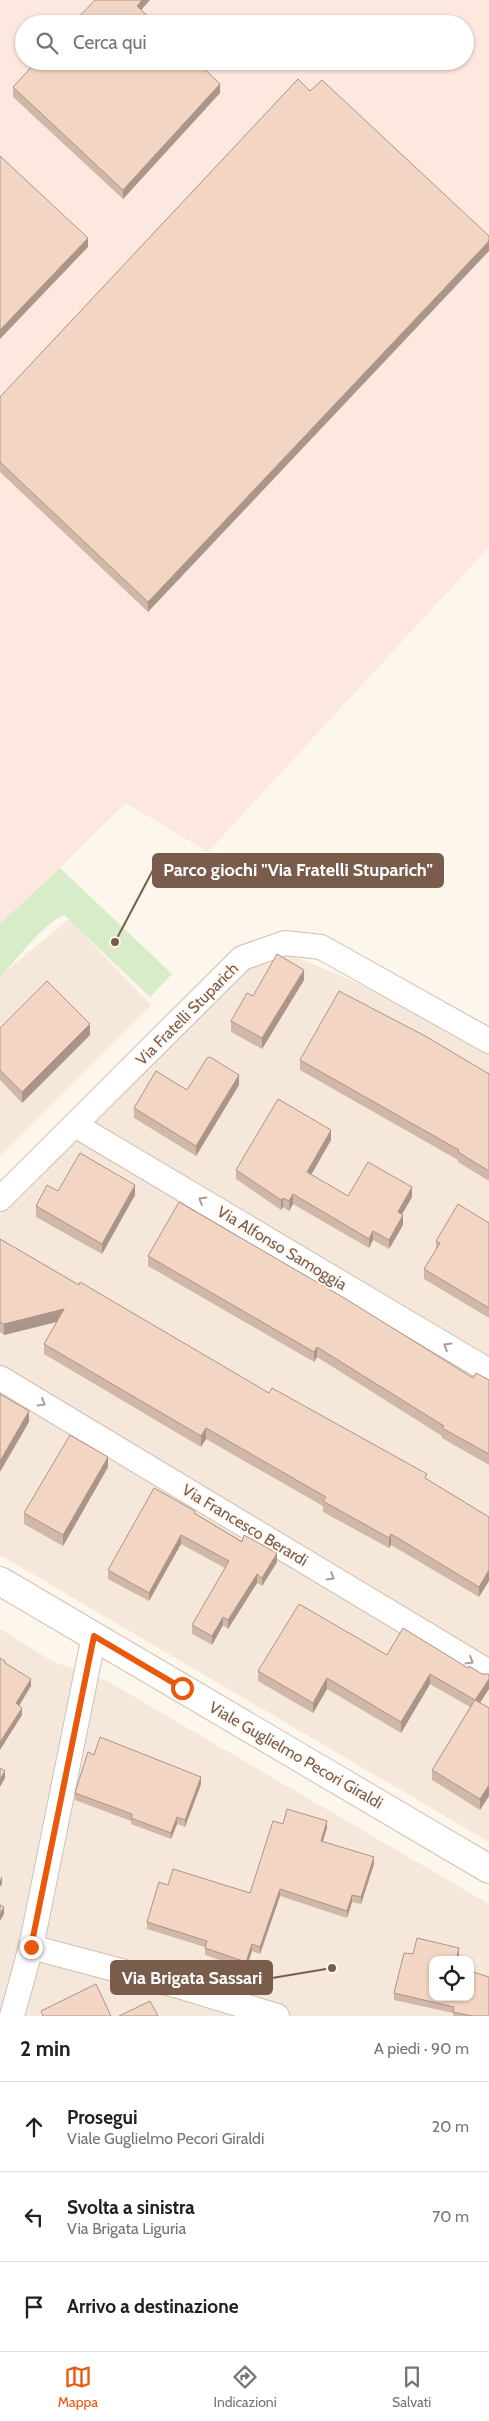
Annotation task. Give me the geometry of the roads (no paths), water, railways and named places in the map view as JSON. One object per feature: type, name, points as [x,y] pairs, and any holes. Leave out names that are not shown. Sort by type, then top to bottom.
[{"type":"street","name":"Via Fratelli Stuparich","points":[[0,1199],[242,958],[285,943],[321,947],[489,1041]]},
{"type":"street","name":"Via Alfonso Samoggia","points":[[75,1125],[489,1371]]},
{"type":"street","name":"Via Francesco Berardi","points":[[0,1378],[489,1672]]},
{"type":"street","name":"Viale Guglielmo Pecori Giraldi","points":[[0,1581],[489,1869]]},
{"type":"street","points":[[12,2016],[31,1947],[94,1636]]},
{"type":"street","points":[[31,1947],[182,1987],[278,2016]]},
{"type":"place","name":"Parco giochi \"Via Fratelli Stuparich\"","points":[[115,942]]},
{"type":"place","name":"Via Brigata Sassari","points":[[332,1968]]}]
